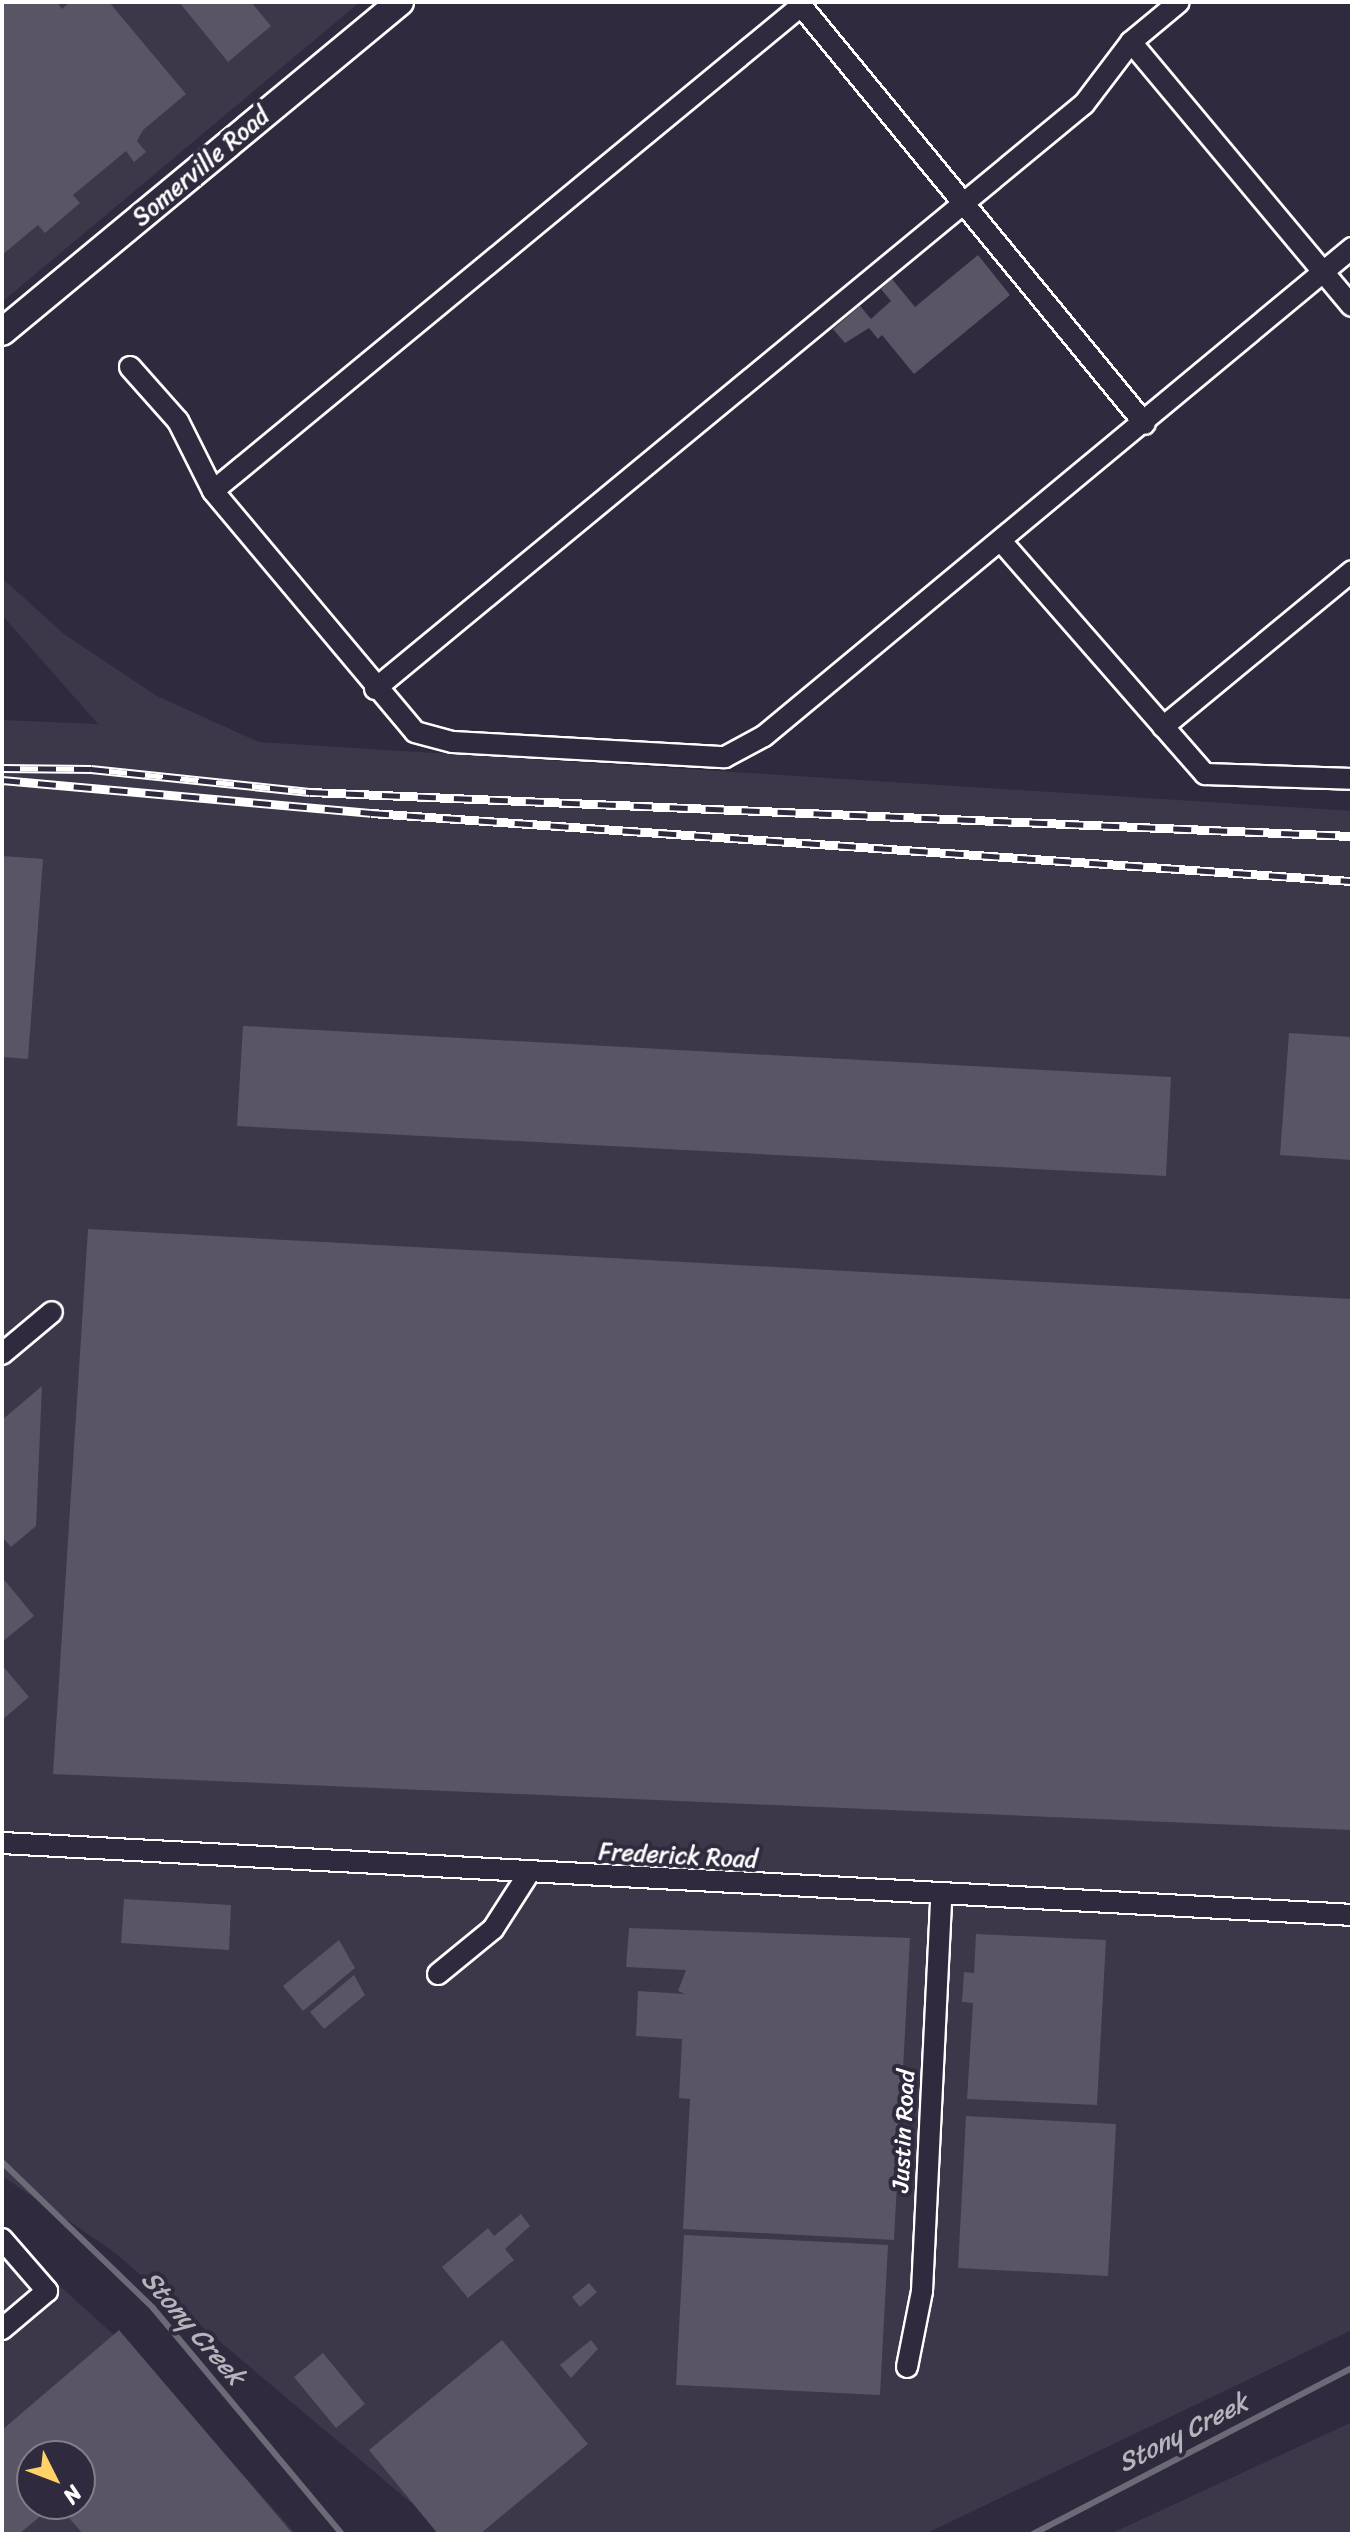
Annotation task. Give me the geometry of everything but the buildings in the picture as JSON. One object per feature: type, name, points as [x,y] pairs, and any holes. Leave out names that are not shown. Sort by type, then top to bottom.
[{"type":"main road","name":"Somerville Road","points":[[2,332],[400,2]]},
{"type":"street","points":[[375,689],[1084,104],[1131,42],[1179,2]]},
{"type":"street","points":[[213,491],[799,4],[1145,424]]},
{"type":"street","points":[[1131,42],[1352,306]]},
{"type":"street","points":[[130,367],[178,421],[213,491],[402,721],[429,739],[725,757],[764,736],[1145,424],[1352,248]]},
{"type":"street","points":[[1001,541],[1205,774],[1352,779]]},
{"type":"street","points":[[1163,727],[1352,571]]},
{"type":"street","points":[[2,1354],[52,1312]]},
{"type":"street","name":"Frederick Road","points":[[2,1843],[941,1897],[1352,1915]]},
{"type":"street","points":[[438,1974],[493,1929],[529,1873]]},
{"type":"street","name":"Justin Road","points":[[907,2367],[922,2291],[941,1897]]},
{"type":"street","points":[[2,2239],[47,2291],[2,2329]]},
{"type":"shaded area","points":[[2,2],[360,2],[2,302]]},
{"type":"shaded area","points":[[2,578],[64,634],[157,696],[259,742],[1352,811],[1352,2330],[925,2534],[448,2534],[110,2249],[2,2176],[2,720],[98,724],[2,615]]},
{"type":"shaded area","points":[[2,2234],[134,2353],[296,2534],[2,2534]]},
{"type":"shaded area","points":[[1352,2422],[1352,2534],[1110,2534]]},
{"type":"waterway","name":"Stony Creek","points":[[2,2162],[153,2308],[342,2534]]},
{"type":"waterway","name":"Stony Creek","points":[[1033,2534],[1352,2368]]},
{"type":"railway","points":[[2,768],[91,769],[310,792],[1352,836]]},
{"type":"railway","points":[[2,780],[371,813],[1352,881]]}]
